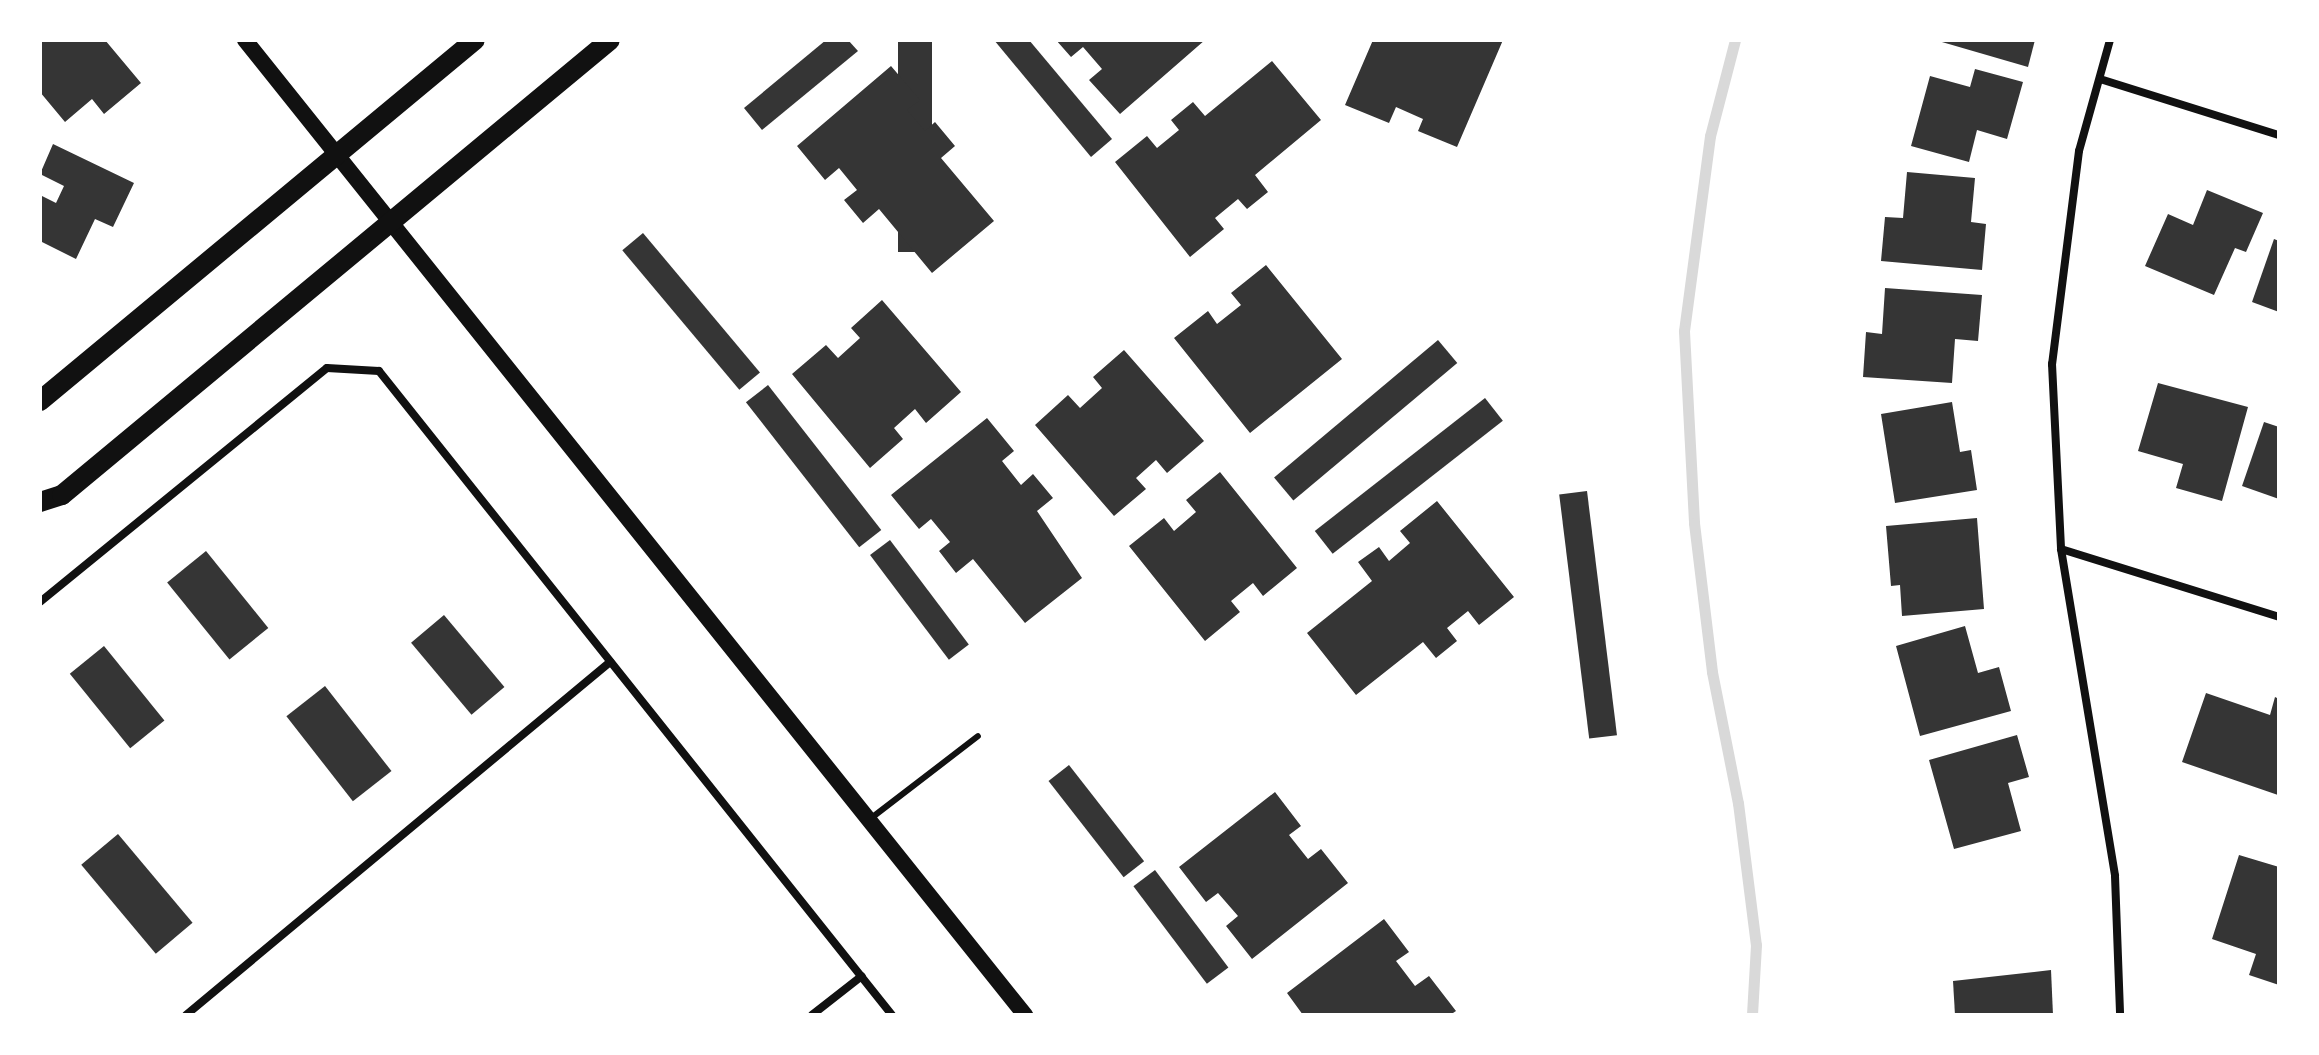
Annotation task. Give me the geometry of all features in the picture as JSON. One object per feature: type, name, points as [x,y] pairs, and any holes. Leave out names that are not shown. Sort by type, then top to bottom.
[{"type":"main road","points":[[245,40],[1025,1015]]},
{"type":"main road","points":[[40,401],[475,40]]},
{"type":"main road","points":[[40,502],[62,495],[610,40]]},
{"type":"street","points":[[2110,40],[2079,151],[2052,364],[2061,549],[2115,876],[2120,1015]]},
{"type":"street","points":[[2100,79],[2279,135]]},
{"type":"street","points":[[40,602],[327,368],[379,371],[892,1015]]},
{"type":"street","points":[[2061,549],[2279,617]]},
{"type":"street","points":[[186,1015],[610,662]]},
{"type":"street","points":[[812,1015],[862,976]]},
{"type":"lane","points":[[869,820],[978,736]]},
{"type":"building","points":[[40,40],[105,40],[141,83],[104,114],[92,99],[65,122],[40,92]]},
{"type":"building","points":[[826,40],[848,40],[858,51],[762,130],[744,108]]},
{"type":"building","points":[[898,40],[932,40],[932,252],[898,252]]},
{"type":"building","points":[[994,40],[1029,40],[1112,139],[1091,157]]},
{"type":"building","points":[[1056,40],[1205,40],[1120,114],[1089,80],[1102,69],[1083,47],[1071,57]]},
{"type":"building","points":[[1373,40],[1503,40],[1457,147],[1418,131],[1423,119],[1396,107],[1389,123],[1345,105]]},
{"type":"building","points":[[1935,40],[2035,40],[2028,67]]},
{"type":"building","points":[[1272,61],[1321,120],[1255,175],[1268,192],[1247,209],[1238,199],[1215,218],[1224,229],[1190,257],[1115,162],[1147,136],[1157,148],[1179,130],[1171,120],[1193,102],[1205,116]]},
{"type":"building","points":[[891,66],[920,100],[907,110],[925,131],[935,122],[955,146],[941,158],[994,221],[932,273],[879,209],[863,223],[844,200],[857,190],[839,168],[825,180],[797,146]]},
{"type":"building","points":[[1975,69],[2023,82],[2007,139],[1977,130],[1969,162],[1911,146],[1930,76],[1970,87]]},
{"type":"building","points":[[53,144],[134,183],[113,227],[95,219],[76,259],[40,241],[40,195],[56,203],[64,186],[40,174]]},
{"type":"building","points":[[1907,172],[1975,178],[1971,222],[1986,224],[1982,270],[1881,261],[1885,217],[1903,218]]},
{"type":"building","points":[[2207,190],[2263,213],[2246,252],[2235,248],[2214,295],[2145,266],[2168,214],[2193,225]]},
{"type":"building","points":[[643,233],[760,372],[739,390],[622,250]]},
{"type":"building","points":[[2274,239],[2279,241],[2279,312],[2252,302]]},
{"type":"building","points":[[1266,265],[1342,359],[1250,433],[1174,338],[1208,311],[1217,324],[1241,305],[1231,293]]},
{"type":"building","points":[[1885,288],[1982,295],[1978,341],[1955,339],[1952,383],[1863,377],[1866,332],[1882,334]]},
{"type":"building","points":[[882,300],[961,392],[926,423],[915,409],[894,428],[903,439],[870,468],[792,374],[826,345],[838,358],[860,338],[851,328]]},
{"type":"building","points":[[1438,340],[1457,363],[1293,501],[1274,478]]},
{"type":"building","points":[[1124,350],[1204,441],[1167,473],[1156,460],[1136,478],[1146,489],[1114,516],[1035,425],[1068,395],[1080,408],[1102,388],[1093,377]]},
{"type":"building","points":[[2158,383],[2248,407],[2222,501],[2176,488],[2183,464],[2138,451]]},
{"type":"building","points":[[768,385],[881,530],[859,547],[746,402]]},
{"type":"building","points":[[1485,398],[1503,421],[1333,554],[1315,531]]},
{"type":"building","points":[[1952,402],[1960,452],[1971,450],[1977,490],[1895,503],[1881,414]]},
{"type":"building","points":[[987,418],[1014,451],[1002,461],[1021,485],[1033,474],[1053,498],[1037,511],[1082,578],[1025,623],[973,559],[956,573],[939,551],[950,542],[931,519],[919,529],[891,495]]},
{"type":"building","points":[[2264,422],[2279,427],[2279,499],[2242,486]]},
{"type":"building","points":[[1220,472],[1297,568],[1263,596],[1253,583],[1231,601],[1240,612],[1205,641],[1129,546],[1164,518],[1174,531],[1196,512],[1186,500]]},
{"type":"building","points":[[1587,491],[1617,735],[1589,739],[1559,494]]},
{"type":"building","points":[[1437,501],[1514,597],[1479,625],[1468,611],[1447,628],[1457,641],[1436,658],[1423,642],[1356,695],[1307,633],[1372,581],[1358,562],[1379,547],[1389,561],[1410,543],[1400,531]]},
{"type":"building","points":[[1977,518],[1984,609],[1902,616],[1900,585],[1891,586],[1886,526]]},
{"type":"building","points":[[890,540],[969,645],[949,660],[870,555]]},
{"type":"building","points":[[206,551],[268,628],[229,659],[167,582]]},
{"type":"building","points":[[444,615],[504,687],[471,715],[411,643]]},
{"type":"building","points":[[1965,626],[1978,673],[1999,667],[2011,711],[1920,736],[1896,646]]},
{"type":"building","points":[[104,646],[164,721],[130,748],[70,674]]},
{"type":"building","points":[[325,686],[391,771],[353,801],[286,716]]},
{"type":"building","points":[[2206,693],[2270,715],[2275,697],[2279,699],[2278,795],[2182,762]]},
{"type":"building","points":[[2017,735],[2029,777],[2008,783],[2021,831],[1954,849],[1929,760]]},
{"type":"building","points":[[1069,765],[1144,861],[1124,877],[1049,781]]},
{"type":"building","points":[[1275,792],[1301,826],[1289,835],[1308,859],[1321,849],[1348,883],[1252,959],[1226,926],[1238,916],[1218,893],[1206,902],[1179,867]]},
{"type":"building","points":[[118,834],[193,923],[156,954],[81,865]]},
{"type":"building","points":[[2239,855],[2279,867],[2279,985],[2249,975],[2256,954],[2212,939]]},
{"type":"building","points":[[1155,870],[1228,967],[1207,984],[1133,886]]},
{"type":"building","points":[[1384,919],[1409,952],[1396,961],[1415,986],[1429,976],[1456,1011],[1450,1015],[1303,1015],[1287,993]]},
{"type":"building","points":[[2051,970],[2053,1015],[1955,1015],[1953,981]]},
{"type":"waterway","points":[[1735,40],[1710,136],[1684,331],[1694,523],[1712,672],[1738,803],[1756,945],[1752,1015]]}]
